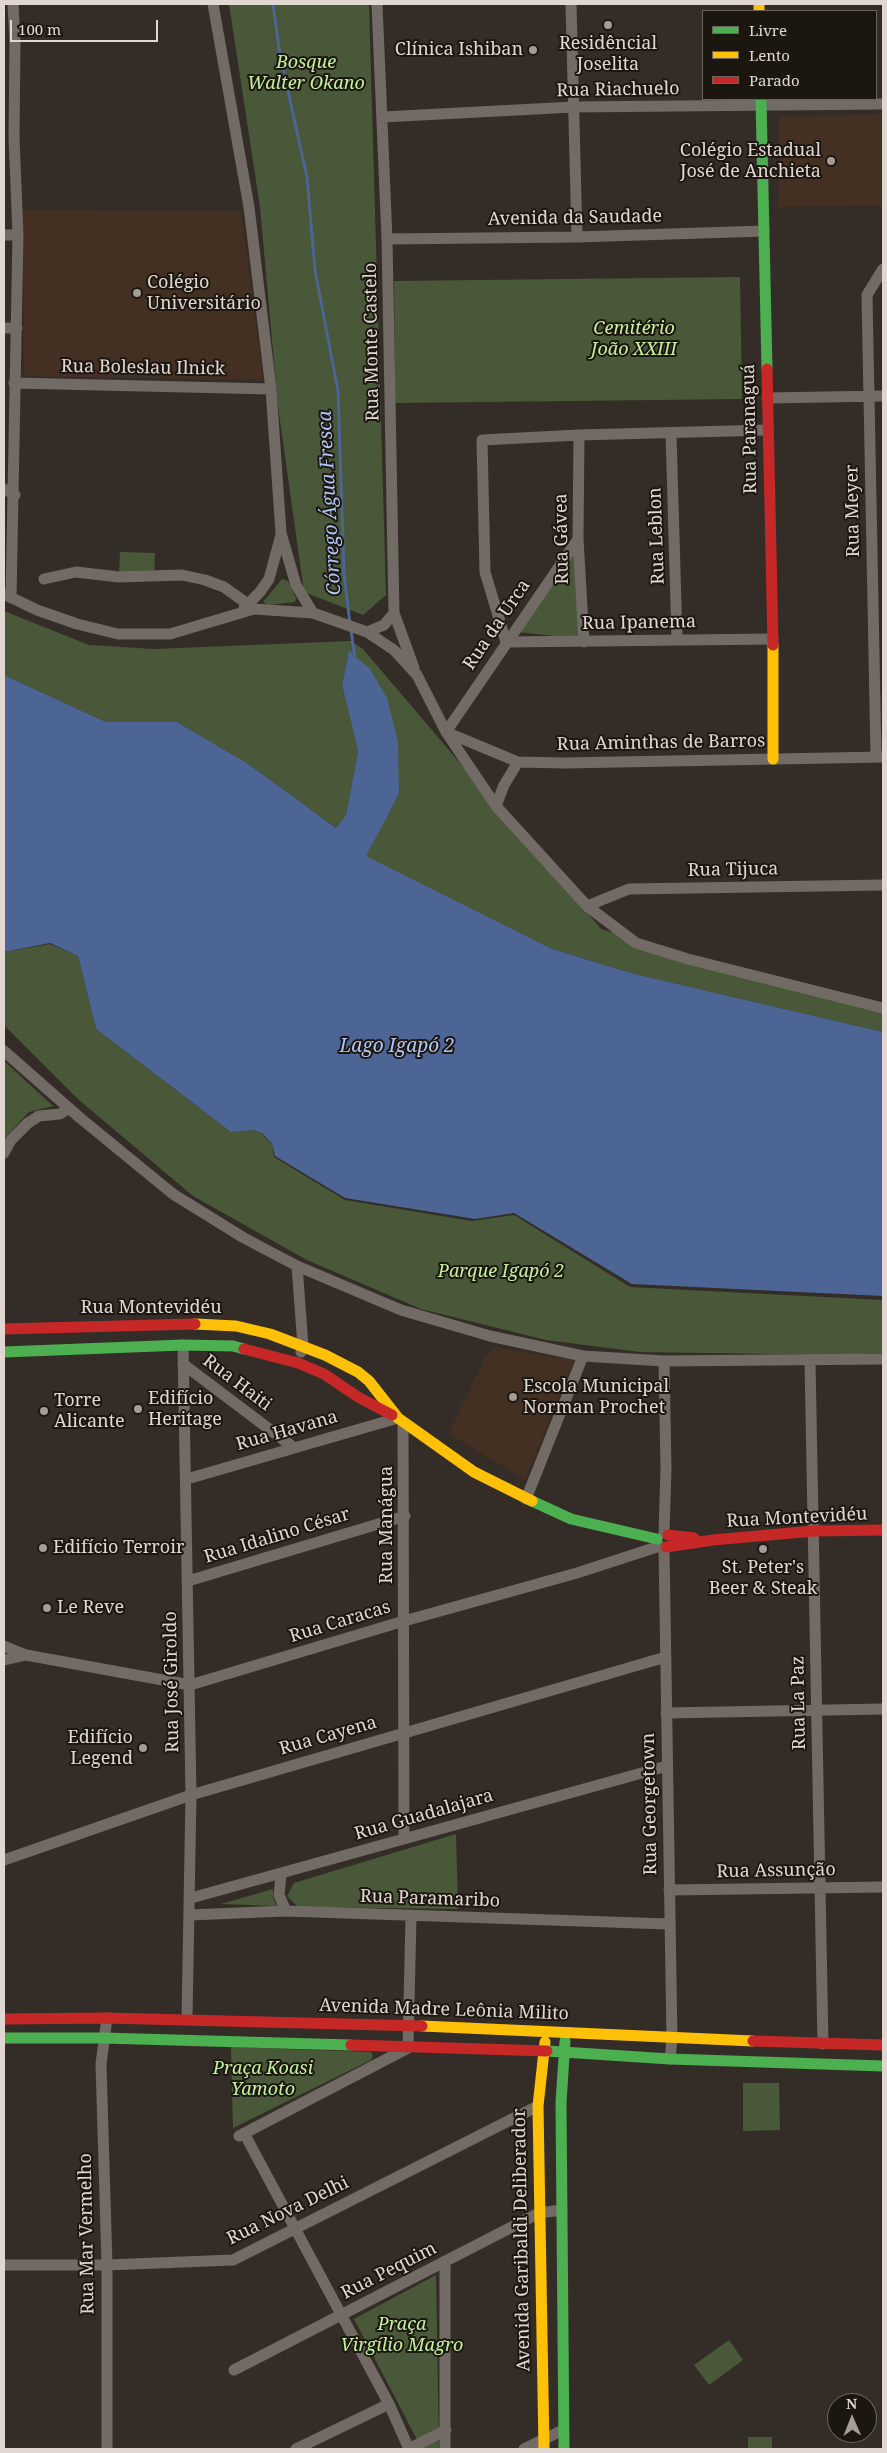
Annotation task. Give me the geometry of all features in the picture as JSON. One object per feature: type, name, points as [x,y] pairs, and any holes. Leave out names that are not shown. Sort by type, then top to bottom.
[{"type":"street","points":[[13,4],[10,44],[9,138],[18,235],[14,383],[15,495],[8,596],[77,624],[118,634],[170,634],[254,609],[319,615],[366,632],[394,650],[417,675],[446,732],[496,806],[587,906],[636,943],[688,959],[883,1008]]},
{"type":"street","points":[[213,4],[249,207],[271,389],[281,534],[296,585],[319,615]]},
{"type":"street","name":"Rua Monte Castelo","points":[[377,4],[387,239],[394,612],[417,675]]},
{"type":"street","points":[[571,4],[577,237]]},
{"type":"street","name":"Rua Riachuelo","points":[[383,117],[574,107],[761,102],[883,104]]},
{"type":"street","name":"Rua Paranaguá","points":[[761,102],[773,638],[773,759]]},
{"type":"street","name":"Avenida da Saudade","points":[[387,239],[577,237],[764,231]]},
{"type":"street","points":[[4,234],[18,235]]},
{"type":"street","name":"Rua Meyer","points":[[879,757],[868,396],[867,295],[883,269]]},
{"type":"street","points":[[4,328],[16,328]]},
{"type":"street","name":"Rua Boleslau Ilnick","points":[[14,383],[271,389]]},
{"type":"street","points":[[767,398],[883,396]]},
{"type":"street","points":[[506,642],[485,572],[482,440],[579,435],[767,430]]},
{"type":"street","name":"Rua Leblon","points":[[671,433],[677,639]]},
{"type":"street","name":"Rua Gávea","points":[[579,435],[578,540],[584,642]]},
{"type":"street","points":[[4,489],[15,495]]},
{"type":"street","points":[[232,616],[249,605],[271,574],[281,534]]},
{"type":"street","name":"Rua da Urca","points":[[446,732],[506,642],[578,540]]},
{"type":"street","points":[[44,579],[76,572],[119,577],[182,575],[205,580],[224,587],[249,605]]},
{"type":"street","points":[[366,632],[384,625],[394,612]]},
{"type":"street","name":"Rua Ipanema","points":[[506,642],[773,638]]},
{"type":"street","name":"Rua Aminthas de Barros","points":[[446,732],[518,762],[565,763],[879,757]]},
{"type":"street","points":[[496,806],[504,785],[518,762]]},
{"type":"street","name":"Rua Tijuca","points":[[587,906],[629,889],[883,885]]},
{"type":"street","points":[[4,1051],[69,1108],[173,1194],[244,1238],[297,1266],[401,1310],[490,1336],[583,1356],[664,1361],[883,1359]]},
{"type":"street","points":[[4,1154],[11,1140],[28,1123],[39,1116],[60,1114],[69,1108]]},
{"type":"street","points":[[297,1266],[303,1346],[298,1363]]},
{"type":"street","name":"Rua Montevidéu","points":[[4,1329],[180,1323],[221,1324],[254,1330],[303,1346],[358,1372],[369,1381],[401,1420],[474,1472],[526,1499],[571,1519],[663,1541],[713,1540],[814,1531],[883,1530]]},
{"type":"street","points":[[4,1352],[183,1345],[233,1346],[298,1363],[324,1374],[358,1397],[401,1420]]},
{"type":"street","name":"Rua José Giroldo","points":[[183,1345],[187,1479],[191,1796],[191,1898],[187,2019]]},
{"type":"street","points":[[526,1499],[583,1356]]},
{"type":"street","name":"Rua Georgetown","points":[[664,1361],[663,1541],[668,1924],[672,2039],[670,2059]]},
{"type":"street","name":"Rua La Paz","points":[[810,1361],[823,2044]]},
{"type":"street","name":"Rua Haiti","points":[[183,1364],[293,1447]]},
{"type":"street","name":"Rua Havana","points":[[187,1479],[293,1447],[401,1420]]},
{"type":"street","name":"Rua Manágua","points":[[401,1420],[405,1516],[404,1837]]},
{"type":"street","name":"Rua Idalino César","points":[[188,1581],[405,1516]]},
{"type":"street","name":"Rua Caracas","points":[[4,1646],[26,1655],[190,1685],[404,1621],[577,1573],[663,1541]]},
{"type":"street","name":"Rua Caracas","points":[[4,1660],[26,1655]]},
{"type":"street","name":"Rua Cayena","points":[[4,1860],[191,1796],[404,1732],[666,1657]]},
{"type":"street","points":[[666,1713],[883,1709]]},
{"type":"street","name":"Rua Guadalajara","points":[[191,1898],[281,1874],[404,1837],[667,1766]]},
{"type":"street","points":[[281,1874],[279,1894],[286,1911]]},
{"type":"street","name":"Rua Assunção","points":[[669,1890],[883,1887]]},
{"type":"street","name":"Rua Paramaribo","points":[[190,1915],[286,1911],[668,1924]]},
{"type":"street","points":[[408,2048],[410,1916]]},
{"type":"street","name":"Rua Mar Vermelho","points":[[107,2018],[102,2038],[101,2064],[107,2265],[107,2449]]},
{"type":"street","name":"Avenida Madre Leônia Milito","points":[[4,2019],[187,2019],[547,2031],[672,2039],[883,2046]]},
{"type":"street","name":"Avenida Garibaldi Deliberador","points":[[543,2445],[538,2106],[543,2051],[547,2031]]},
{"type":"street","points":[[564,2449],[561,2103],[563,2051],[567,2033]]},
{"type":"street","points":[[4,2038],[102,2038],[563,2051],[670,2059],[883,2066]]},
{"type":"street","points":[[408,2048],[241,2135],[296,2227],[389,2404],[409,2449],[446,2430]]},
{"type":"street","points":[[538,2106],[561,2103]]},
{"type":"street","name":"Rua Nova Delhi","points":[[4,2265],[107,2265],[233,2260],[538,2106]]},
{"type":"street","name":"Rua Pequim","points":[[234,2370],[539,2213],[562,2210]]},
{"type":"street","points":[[445,2262],[446,2449]]},
{"type":"street","points":[[296,2449],[389,2404]]},
{"type":"street","points":[[524,2449],[543,2445],[563,2430]]},
{"type":"shaded area","name":"Colégio Estadual José de Anchieta","points":[[883,114],[883,205],[779,207],[779,117]]},
{"type":"shaded area","name":"Colégio Universitário","points":[[23,210],[241,211],[263,380],[24,376]]},
{"type":"shaded area","name":"Escola Municipal Norman Prochet","points":[[495,1347],[574,1360],[525,1480],[449,1433],[486,1356]]},
{"type":"green space","name":"Bosque Walter Okano","points":[[229,4],[369,4],[386,595],[363,615],[304,592],[278,406],[260,207]]},
{"type":"green space","name":"Cemitério João XXIII","points":[[740,277],[742,399],[395,403],[394,281]]},
{"type":"green space","points":[[574,550],[582,639],[518,632]]},
{"type":"green space","points":[[120,552],[155,553],[154,575],[119,574]]},
{"type":"green space","points":[[282,579],[288,581],[296,598],[295,602],[268,605],[263,602]]},
{"type":"green space","points":[[4,611],[89,645],[154,649],[351,641],[363,649],[601,929],[883,1011],[883,1032],[635,974],[552,949],[365,856],[399,794],[349,651],[342,685],[358,751],[346,815],[336,828],[247,763],[177,722],[106,722],[4,675]]},
{"type":"green space","name":"Parque Igapó 2","points":[[50,944],[78,956],[96,1029],[231,1132],[254,1130],[262,1134],[272,1145],[274,1157],[345,1200],[472,1221],[514,1215],[630,1287],[883,1300],[883,1353],[834,1355],[640,1352],[546,1340],[421,1309],[307,1260],[193,1196],[79,1100],[4,1025],[4,952]]},
{"type":"green space","points":[[4,1061],[53,1106],[29,1112],[4,1139]]},
{"type":"green space","points":[[456,1834],[458,1909],[298,1907],[287,1896],[294,1883]]},
{"type":"green space","points":[[273,1889],[273,1898],[277,1906],[221,1904]]},
{"type":"green space","name":"Praça Koasi Yamoto","points":[[231,2047],[371,2052],[373,2056],[371,2060],[233,2128]]},
{"type":"green space","points":[[743,2083],[779,2083],[780,2130],[743,2131]]},
{"type":"green space","name":"Praça Virgílio Magro","points":[[436,2275],[439,2449],[422,2449],[354,2319]]},
{"type":"green space","points":[[729,2340],[743,2360],[709,2385],[694,2365]]},
{"type":"green space","points":[[748,2437],[772,2437],[772,2449],[748,2449]]},
{"type":"water","name":"Lago Igapó 2","points":[[349,651],[370,669],[387,698],[398,742],[399,794],[366,856],[552,949],[635,974],[883,1032],[883,1296],[632,1284],[514,1213],[475,1219],[345,1198],[275,1156],[272,1144],[263,1134],[254,1130],[231,1132],[96,1029],[78,956],[50,943],[4,952],[4,675],[106,722],[177,722],[247,763],[336,828],[346,815],[358,751],[342,685]]},
{"type":"waterway","name":"Córrego Água Fresca","points":[[273,4],[280,55],[307,177],[315,270],[338,391],[344,574],[350,624]]},
{"type":"waterway","name":"Córrego Água Fresca","points":[[351,630],[355,659]]},
{"type":"traffic: fast","points":[[761,100],[767,369]]},
{"type":"traffic: fast","points":[[4,1352],[183,1345],[233,1346],[244,1349]]},
{"type":"traffic: fast","points":[[532,1501],[571,1519],[657,1539]]},
{"type":"traffic: fast","points":[[4,2038],[103,2038],[351,2045]]},
{"type":"traffic: fast","points":[[564,2449],[561,2103],[565,2041]]},
{"type":"traffic: fast","points":[[547,2051],[670,2059],[883,2066]]},
{"type":"traffic: slow","points":[[759,4],[759,10]]},
{"type":"traffic: slow","points":[[773,645],[773,759]]},
{"type":"traffic: slow","points":[[195,1324],[236,1326],[270,1334],[325,1355],[358,1372],[369,1381],[398,1418],[474,1472],[532,1501]]},
{"type":"traffic: slow","points":[[422,2026],[753,2041]]},
{"type":"traffic: slow","points":[[544,2449],[538,2106],[545,2042]]},
{"type":"traffic: jam","points":[[767,369],[773,645]]},
{"type":"traffic: jam","points":[[4,1329],[195,1324]]},
{"type":"traffic: jam","points":[[244,1349],[298,1363],[324,1374],[358,1397],[392,1415]]},
{"type":"traffic: jam","points":[[666,1547],[713,1540],[814,1531],[883,1530]]},
{"type":"traffic: jam","points":[[668,1535],[694,1538]]},
{"type":"traffic: jam","points":[[4,2019],[107,2018],[422,2026]]},
{"type":"traffic: jam","points":[[753,2041],[883,2045]]},
{"type":"traffic: jam","points":[[351,2045],[547,2051]]},
{"type":"place","name":"Residêncial Joselita","points":[[608,25]]},
{"type":"place","name":"Clínica Ishiban","points":[[533,50]]},
{"type":"place","name":"Colégio Estadual José de Anchieta","points":[[831,161]]},
{"type":"place","name":"Colégio Universitário","points":[[137,293]]},
{"type":"place","name":"Escola Municipal Norman Prochet","points":[[513,1397]]},
{"type":"place","name":"Edifício Heritage","points":[[138,1409]]},
{"type":"place","name":"Torre Alicante","points":[[44,1411]]},
{"type":"place","name":"Edifício Terroir","points":[[43,1548]]},
{"type":"place","name":"St. Peter's Beer & Steak","points":[[763,1549]]},
{"type":"place","name":"Le Reve","points":[[47,1608]]},
{"type":"place","name":"Edifício Legend","points":[[143,1748]]}]
